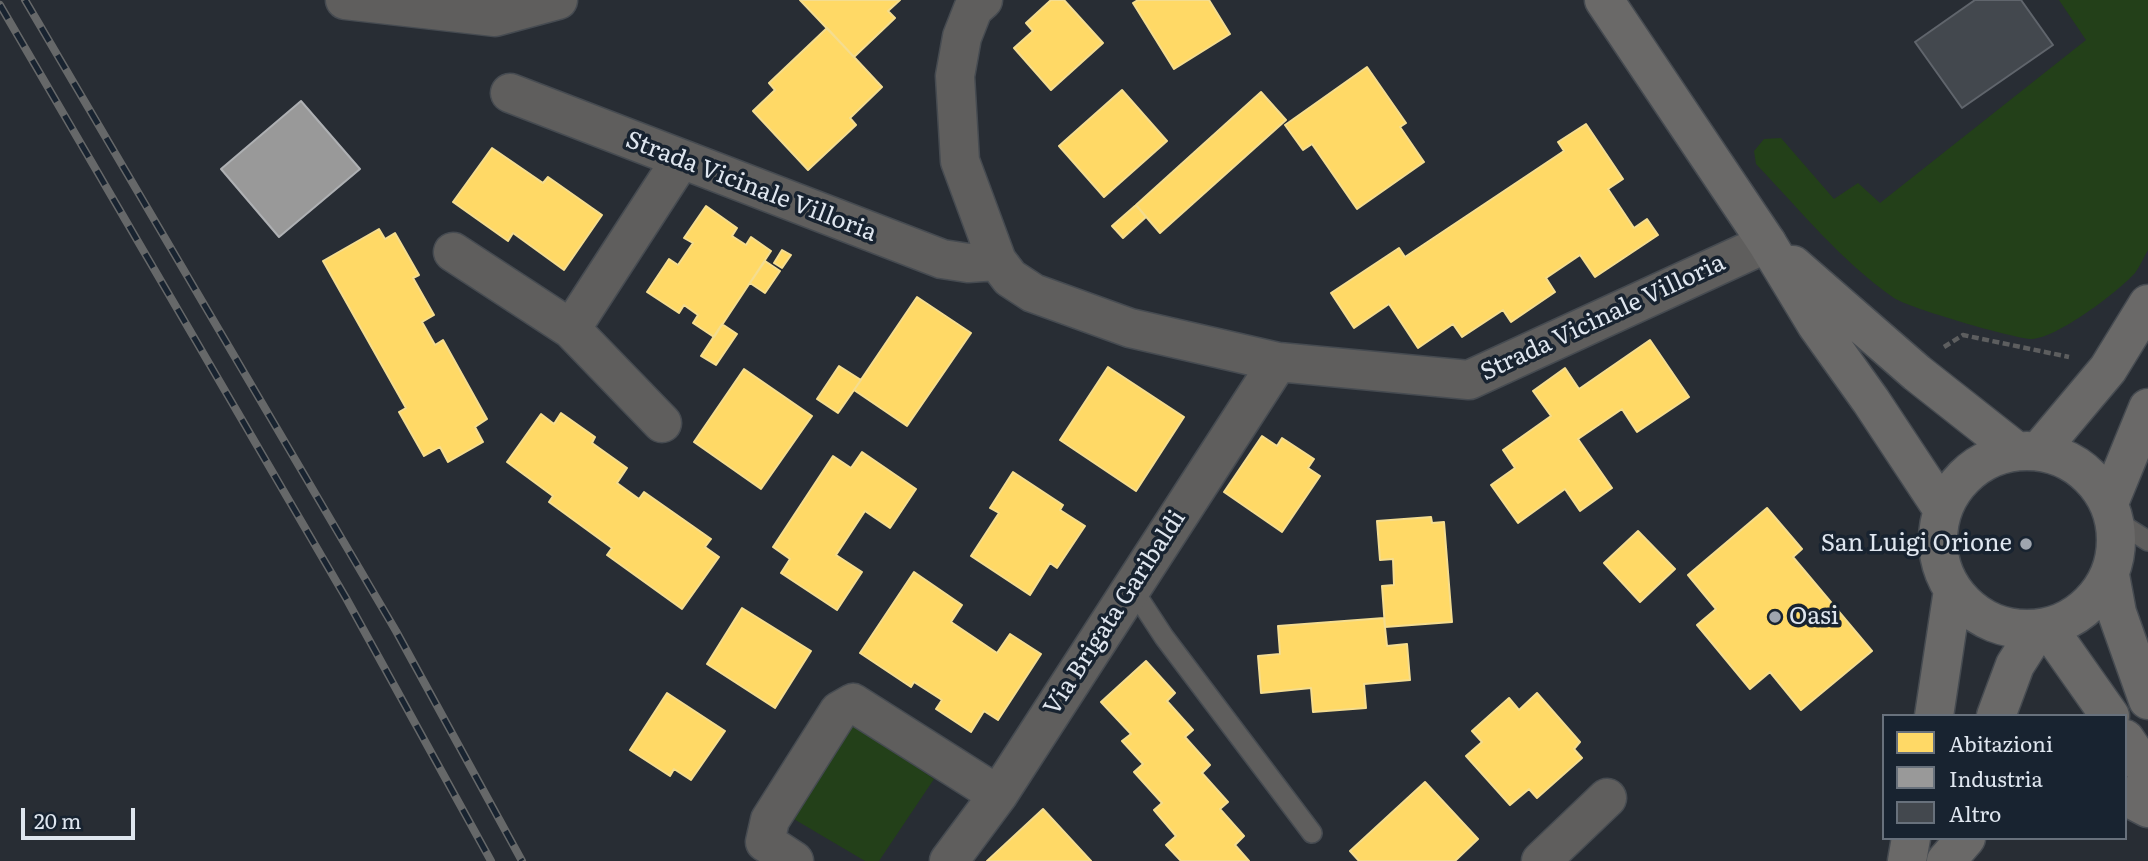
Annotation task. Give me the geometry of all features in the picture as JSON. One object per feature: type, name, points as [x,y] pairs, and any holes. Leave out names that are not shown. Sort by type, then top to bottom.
[{"type":"main road","points":[[1604,0],[1767,243],[1816,324],[1943,510]]},
{"type":"main road","points":[[1767,243],[1917,373],[2028,451],[2068,460],[2092,478],[2112,512],[2117,548],[2110,575],[2096,599],[2074,617],[2043,629],[2014,629],[1989,622],[1969,608],[1953,590],[1941,564],[1938,537],[1943,510],[1955,488],[1971,471],[1992,458],[2028,451],[2108,369],[2148,304]]},
{"type":"main road","points":[[2112,512],[2148,408]]},
{"type":"main road","points":[[2110,575],[2117,613],[2148,700]]},
{"type":"main road","points":[[1934,714],[1953,590]]},
{"type":"main road","points":[[1997,714],[2015,664],[2043,629]]},
{"type":"main road","points":[[2043,629],[2108,714]]},
{"type":"main road","points":[[2127,742],[2148,773]]},
{"type":"main road","points":[[2127,797],[2148,808]]},
{"type":"main road","points":[[1907,861],[1911,840]]},
{"type":"main road","points":[[1945,861],[1950,840]]},
{"type":"main road","points":[[1945,861],[1964,840]]},
{"type":"street","points":[[345,0],[495,18],[558,0]]},
{"type":"street","name":"Strada Vicinale Villoria","points":[[984,0],[973,9],[962,37],[955,76],[960,161],[997,261],[1010,278],[1045,297],[1130,328],[1278,362],[1469,380],[1767,243]]},
{"type":"street","name":"Strada Vicinale Villoria","points":[[510,93],[680,161],[942,259],[968,263],[997,261]]},
{"type":"street","points":[[571,330],[680,161]]},
{"type":"street","points":[[453,252],[571,330],[662,423]]},
{"type":"street","name":"Via Brigata Garibaldi","points":[[949,861],[998,795],[1278,362]]},
{"type":"street","points":[[794,861],[765,842],[770,820],[839,711],[853,703],[998,795]]},
{"type":"street","points":[[1541,861],[1607,798]]},
{"type":"lane","points":[[2112,512],[2148,541]]},
{"type":"lane","points":[[1132,588],[1164,637],[1312,834]]},
{"type":"path","points":[[1917,373],[1952,340],[1963,335],[2079,359],[2108,369]]},
{"type":"green space","points":[[2059,0],[2148,0],[2148,250],[2135,273],[2127,281],[2071,323],[2043,337],[2022,338],[1940,315],[1894,298],[1839,252],[1756,164],[1754,151],[1764,139],[1781,138],[1834,199],[1858,183],[1880,203],[2086,40]]},
{"type":"green space","points":[[845,719],[934,779],[879,861],[865,861],[787,815]]},
{"type":"building: Abitazioni","points":[[800,0],[900,0],[888,11],[895,18],[854,57]]},
{"type":"building: Abitazioni","points":[[1051,0],[1064,0],[1103,43],[1051,90],[1014,48],[1033,31],[1026,23]]},
{"type":"building: Abitazioni","points":[[1138,0],[1209,0],[1230,34],[1174,69],[1133,3]]},
{"type":"building: Abitazioni","points":[[827,28],[882,87],[850,118],[856,125],[808,170],[753,111],[775,90],[769,83]]},
{"type":"building: Abitazioni","points":[[1367,67],[1406,123],[1400,127],[1424,162],[1357,209],[1312,144],[1303,150],[1285,125]]},
{"type":"building: Abitazioni","points":[[1122,90],[1167,141],[1104,197],[1059,146]]},
{"type":"building: Abitazioni","points":[[1261,92],[1286,120],[1160,233],[1136,205]]},
{"type":"building: Abitazioni","points":[[1586,124],[1623,179],[1608,189],[1634,228],[1647,219],[1658,235],[1595,277],[1580,255],[1546,278],[1555,292],[1511,322],[1503,310],[1462,337],[1453,324],[1418,348],[1389,304],[1354,328],[1331,293],[1399,248],[1405,257],[1564,151],[1558,142]]},
{"type":"building: Abitazioni","points":[[492,148],[543,183],[548,177],[602,215],[564,270],[513,233],[508,241],[453,202]]},
{"type":"building: Abitazioni","points":[[1136,205],[1146,217],[1123,238],[1112,226]]},
{"type":"building: Abitazioni","points":[[706,206],[737,228],[732,236],[746,245],[751,237],[771,251],[714,337],[693,323],[698,315],[684,305],[679,313],[647,292],[669,259],[678,265],[693,243],[684,238]]},
{"type":"building: Abitazioni","points":[[379,229],[385,239],[395,233],[419,275],[413,278],[434,315],[422,322],[435,345],[443,340],[487,419],[475,427],[483,442],[448,462],[440,447],[424,456],[399,412],[406,408],[323,261]]},
{"type":"building: Abitazioni","points":[[782,250],[791,255],[782,268],[774,263]]},
{"type":"building: Abitazioni","points":[[765,261],[780,271],[765,293],[750,283]]},
{"type":"building: Abitazioni","points":[[917,297],[971,333],[907,426],[854,390]]},
{"type":"building: Abitazioni","points":[[722,324],[737,334],[716,365],[701,356]]},
{"type":"building: Abitazioni","points":[[1650,340],[1689,397],[1637,432],[1622,409],[1578,439],[1612,488],[1580,511],[1565,489],[1518,523],[1491,485],[1515,468],[1503,450],[1551,416],[1533,391],[1565,368],[1579,389]]},
{"type":"building: Abitazioni","points":[[839,366],[861,380],[838,413],[817,399]]},
{"type":"building: Abitazioni","points":[[1108,367],[1184,417],[1136,491],[1060,440]]},
{"type":"building: Abitazioni","points":[[744,369],[812,416],[761,489],[694,442]]},
{"type":"building: Abitazioni","points":[[561,413],[595,437],[592,443],[627,468],[617,483],[639,499],[644,492],[711,539],[705,547],[719,557],[682,609],[607,555],[612,548],[549,502],[553,496],[507,462],[541,414],[554,424]]},
{"type":"building: Abitazioni","points":[[1262,436],[1277,446],[1282,438],[1314,459],[1308,468],[1320,476],[1282,532],[1224,492]]},
{"type":"building: Abitazioni","points":[[862,452],[916,489],[890,528],[865,511],[836,555],[862,572],[837,610],[781,573],[790,559],[773,547],[833,456],[851,468]]},
{"type":"building: Abitazioni","points":[[1013,472],[1063,505],[1060,510],[1085,526],[1057,568],[1050,563],[1030,595],[971,556],[999,513],[990,508]]},
{"type":"building: Abitazioni","name":"Oasi","points":[[1767,508],[1802,549],[1793,557],[1872,651],[1801,710],[1770,672],[1750,689],[1697,625],[1716,609],[1688,575]]},
{"type":"building: Abitazioni","points":[[1431,517],[1432,523],[1444,522],[1452,622],[1385,627],[1382,586],[1394,585],[1393,559],[1380,560],[1377,521]]},
{"type":"building: Abitazioni","points":[[1638,531],[1675,569],[1640,602],[1604,563]]},
{"type":"building: Abitazioni","points":[[914,572],[962,605],[951,622],[997,653],[1010,634],[1041,654],[998,720],[984,711],[971,732],[936,709],[942,700],[914,682],[911,687],[860,653]]},
{"type":"building: Abitazioni","points":[[742,608],[811,651],[775,708],[707,664]]},
{"type":"building: Abitazioni","points":[[1384,618],[1387,646],[1407,644],[1410,680],[1364,684],[1366,708],[1313,712],[1311,688],[1261,693],[1258,656],[1280,654],[1278,626]]},
{"type":"building: Abitazioni","points":[[1146,661],[1175,693],[1167,701],[1193,730],[1185,737],[1210,765],[1202,773],[1228,802],[1220,809],[1244,836],[1235,845],[1249,861],[1181,861],[1166,845],[1176,836],[1154,810],[1162,803],[1134,772],[1143,764],[1122,741],[1131,734],[1101,702]]},
{"type":"building: Abitazioni","points":[[667,693],[725,731],[691,780],[674,769],[670,776],[630,750]]},
{"type":"building: Abitazioni","points":[[1537,693],[1580,742],[1574,749],[1582,758],[1537,798],[1529,789],[1510,805],[1466,756],[1482,742],[1472,731],[1509,698],[1519,710]]},
{"type":"building: Abitazioni","points":[[1425,782],[1478,839],[1455,861],[1359,861],[1350,851]]},
{"type":"building: Abitazioni","points":[[1043,809],[1091,861],[987,861]]},
{"type":"building: Industria","points":[[301,101],[360,169],[279,237],[221,169]]},
{"type":"building: Altro","points":[[1975,0],[2021,0],[2053,45],[1962,108],[1915,42]]},
{"type":"railway","points":[[25,0],[396,631],[522,861]]},
{"type":"railway","points":[[0,5],[346,598],[491,861]]},
{"type":"place","name":"San Luigi Orione","points":[[2026,544]]},
{"type":"place","name":"Oasi","points":[[1775,617]]}]
